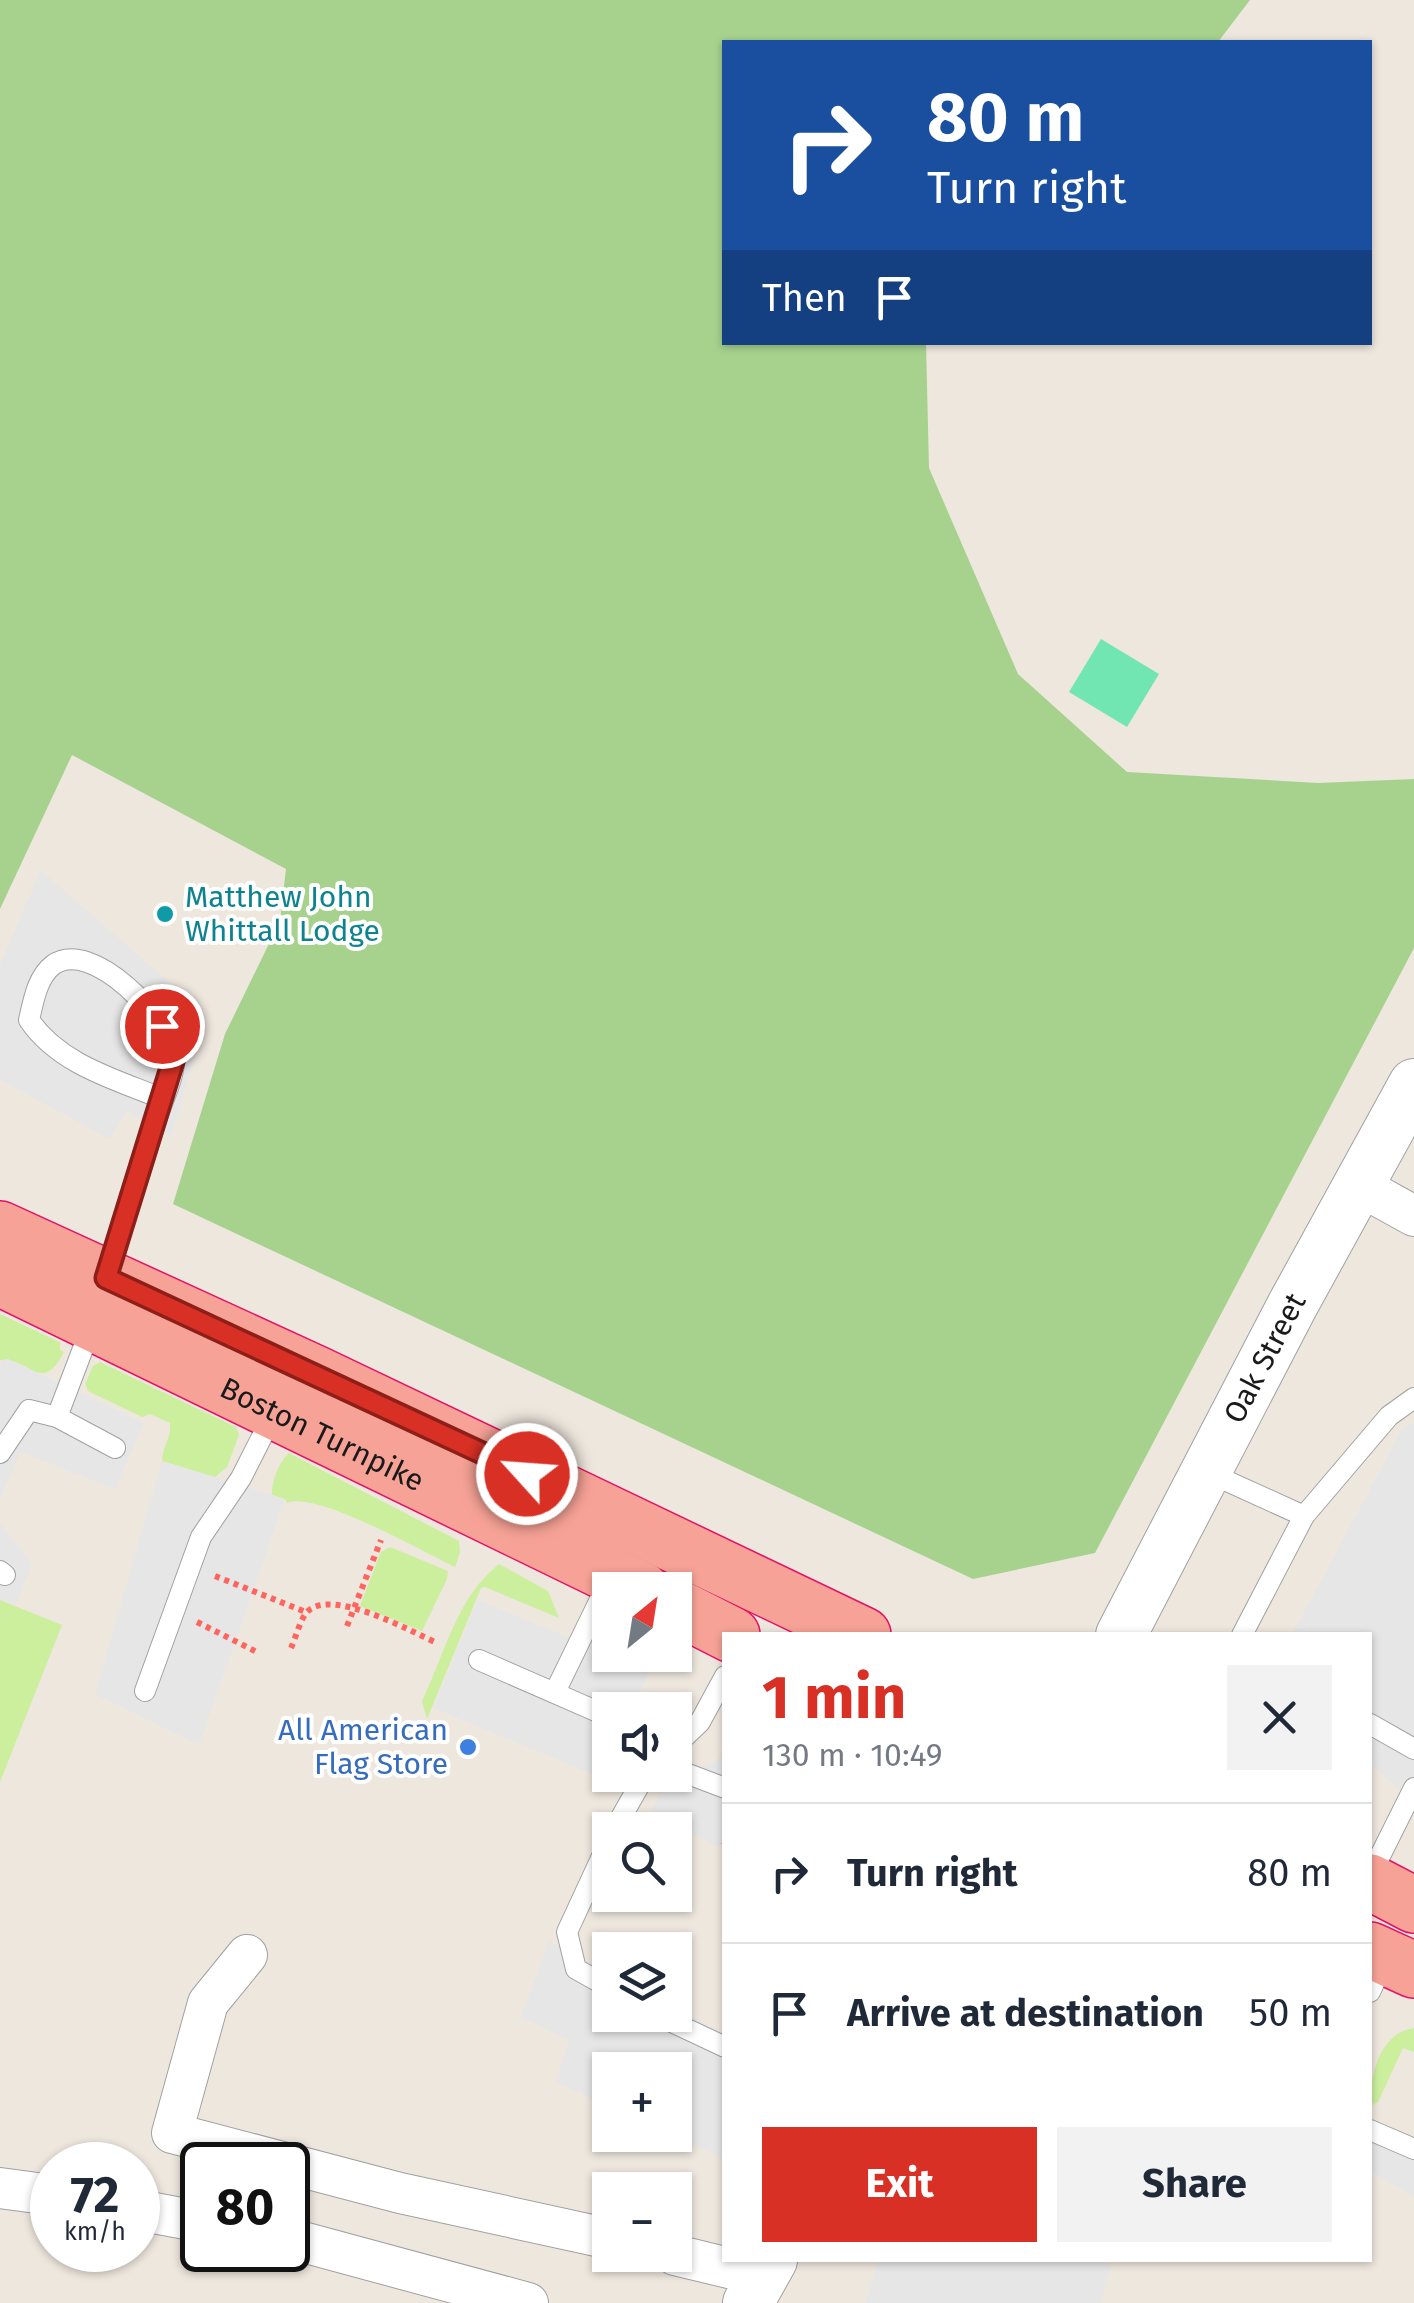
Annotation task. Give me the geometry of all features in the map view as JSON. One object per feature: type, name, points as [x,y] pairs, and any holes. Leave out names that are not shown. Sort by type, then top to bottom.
[{"type":"highway","name":"Boston Turnpike","points":[[0,1229],[99,1300],[275,1411],[606,1572]]},
{"type":"highway","name":"Boston Turnpike","points":[[0,1278],[99,1300],[366,1397],[857,1632]]},
{"type":"highway","points":[[692,1615],[726,1632]]},
{"type":"highway","points":[[1372,1880],[1414,1905]]},
{"type":"street","name":"Oak Street","points":[[1123,1632],[1292,1306],[1414,1084]]},
{"type":"street","points":[[1358,1186],[1414,1216]]},
{"type":"street","points":[[247,1955],[208,2003],[172,2133],[400,2193],[592,2235]]},
{"type":"street","points":[[0,2188],[30,2192]]},
{"type":"street","points":[[310,2244],[528,2303]]},
{"type":"street","points":[[692,2260],[760,2280]]},
{"type":"lane","points":[[57,1417],[99,1300],[163,1099],[174,1058],[162,1026],[112,972],[74,959],[54,965],[37,988],[29,1020],[42,1040],[78,1064],[163,1099]]},
{"type":"lane","points":[[1244,1632],[1304,1516],[1390,1416],[1414,1398]]},
{"type":"lane","points":[[0,1452],[29,1410],[57,1417],[115,1448]]},
{"type":"lane","points":[[145,1692],[200,1537],[241,1478],[275,1411]]},
{"type":"lane","points":[[1207,1472],[1304,1516]]},
{"type":"lane","points":[[554,1692],[592,1635]]},
{"type":"lane","points":[[479,1660],[592,1710]]},
{"type":"lane","points":[[692,1730],[722,1682]]},
{"type":"lane","points":[[1372,1725],[1414,1748]]},
{"type":"lane","points":[[692,1775],[722,1787]]},
{"type":"lane","points":[[1372,1875],[1414,1788]]},
{"type":"lane","points":[[592,1878],[567,1932],[576,1968],[592,1977]]},
{"type":"lane","points":[[692,2031],[722,2046]]},
{"type":"lane","points":[[1372,2131],[1414,2149]]},
{"type":"path","points":[[347,1626],[380,1540]]},
{"type":"path","points":[[190,1566],[306,1612]]},
{"type":"path","points":[[291,1648],[306,1612],[314,1607],[356,1606],[436,1642]]},
{"type":"path","points":[[174,1610],[259,1653]]},
{"type":"green space","points":[[0,0],[1250,0],[1220,40],[722,40],[722,345],[926,345],[929,468],[1018,674],[1127,772],[1318,783],[1414,779],[1414,948],[1095,1553],[973,1579],[173,1204],[225,1034],[280,921],[286,869],[72,755],[0,909]]},
{"type":"green space","points":[[1101,639],[1159,674],[1127,727],[1069,692]]},
{"type":"green space","points":[[0,1314],[60,1342],[64,1352],[56,1365],[42,1373],[0,1360]]},
{"type":"green space","points":[[100,1362],[236,1427],[239,1435],[227,1467],[215,1477],[162,1461],[170,1423],[150,1414],[142,1417],[88,1391],[85,1384],[93,1366]]},
{"type":"green space","points":[[289,1453],[459,1541],[455,1567],[344,1514],[301,1501],[287,1503],[272,1495],[276,1472]]},
{"type":"green space","points":[[390,1547],[448,1571],[422,1631],[360,1606],[381,1552]]},
{"type":"green space","points":[[499,1564],[548,1591],[559,1618],[481,1588],[427,1719],[422,1701],[453,1628],[472,1593]]},
{"type":"green space","points":[[0,1600],[62,1625],[0,1782]]},
{"type":"green space","points":[[1414,2028],[1414,2052],[1403,2048],[1378,2102],[1372,2105],[1372,2082],[1379,2058],[1392,2038]]},
{"type":"shaded area","points":[[40,870],[179,991],[195,1057],[171,1136],[127,1111],[110,1139],[0,1080],[0,966]]},
{"type":"shaded area","points":[[8,1359],[144,1423],[115,1489],[21,1452],[0,1498],[0,1366],[2,1360]]},
{"type":"shaded area","points":[[1414,1424],[1414,1803],[1372,1765],[1372,1632],[1294,1632],[1404,1426]]},
{"type":"shaded area","points":[[162,1461],[285,1499],[199,1745],[95,1694]]},
{"type":"shaded area","points":[[0,1524],[32,1564],[16,1605],[0,1600]]},
{"type":"shaded area","points":[[478,1600],[592,1647],[592,1672],[649,1672],[640,1692],[592,1692],[592,1774],[433,1708]]},
{"type":"shaded area","points":[[722,1752],[722,1848],[692,1833],[692,1812],[650,1812],[661,1792],[692,1792],[692,1769],[717,1761]]},
{"type":"shaded area","points":[[549,1941],[592,1964],[592,2032],[692,2032],[692,2017],[722,2032],[722,2158],[692,2144],[692,2052],[592,2052],[592,2099],[556,2082],[569,2040],[521,2017]]},
{"type":"shaded area","points":[[1372,2139],[1414,2161],[1414,2196],[1372,2173]]},
{"type":"shaded area","points":[[878,2262],[1111,2265],[1101,2303],[865,2303]]},
{"type":"place","name":"Matthew John Whittall Lodge","points":[[165,914]]},
{"type":"place","name":"All American Flag Store","points":[[468,1747]]},
{"type":"route","points":[[162,1026],[174,1058],[106,1278],[527,1474]]}]
